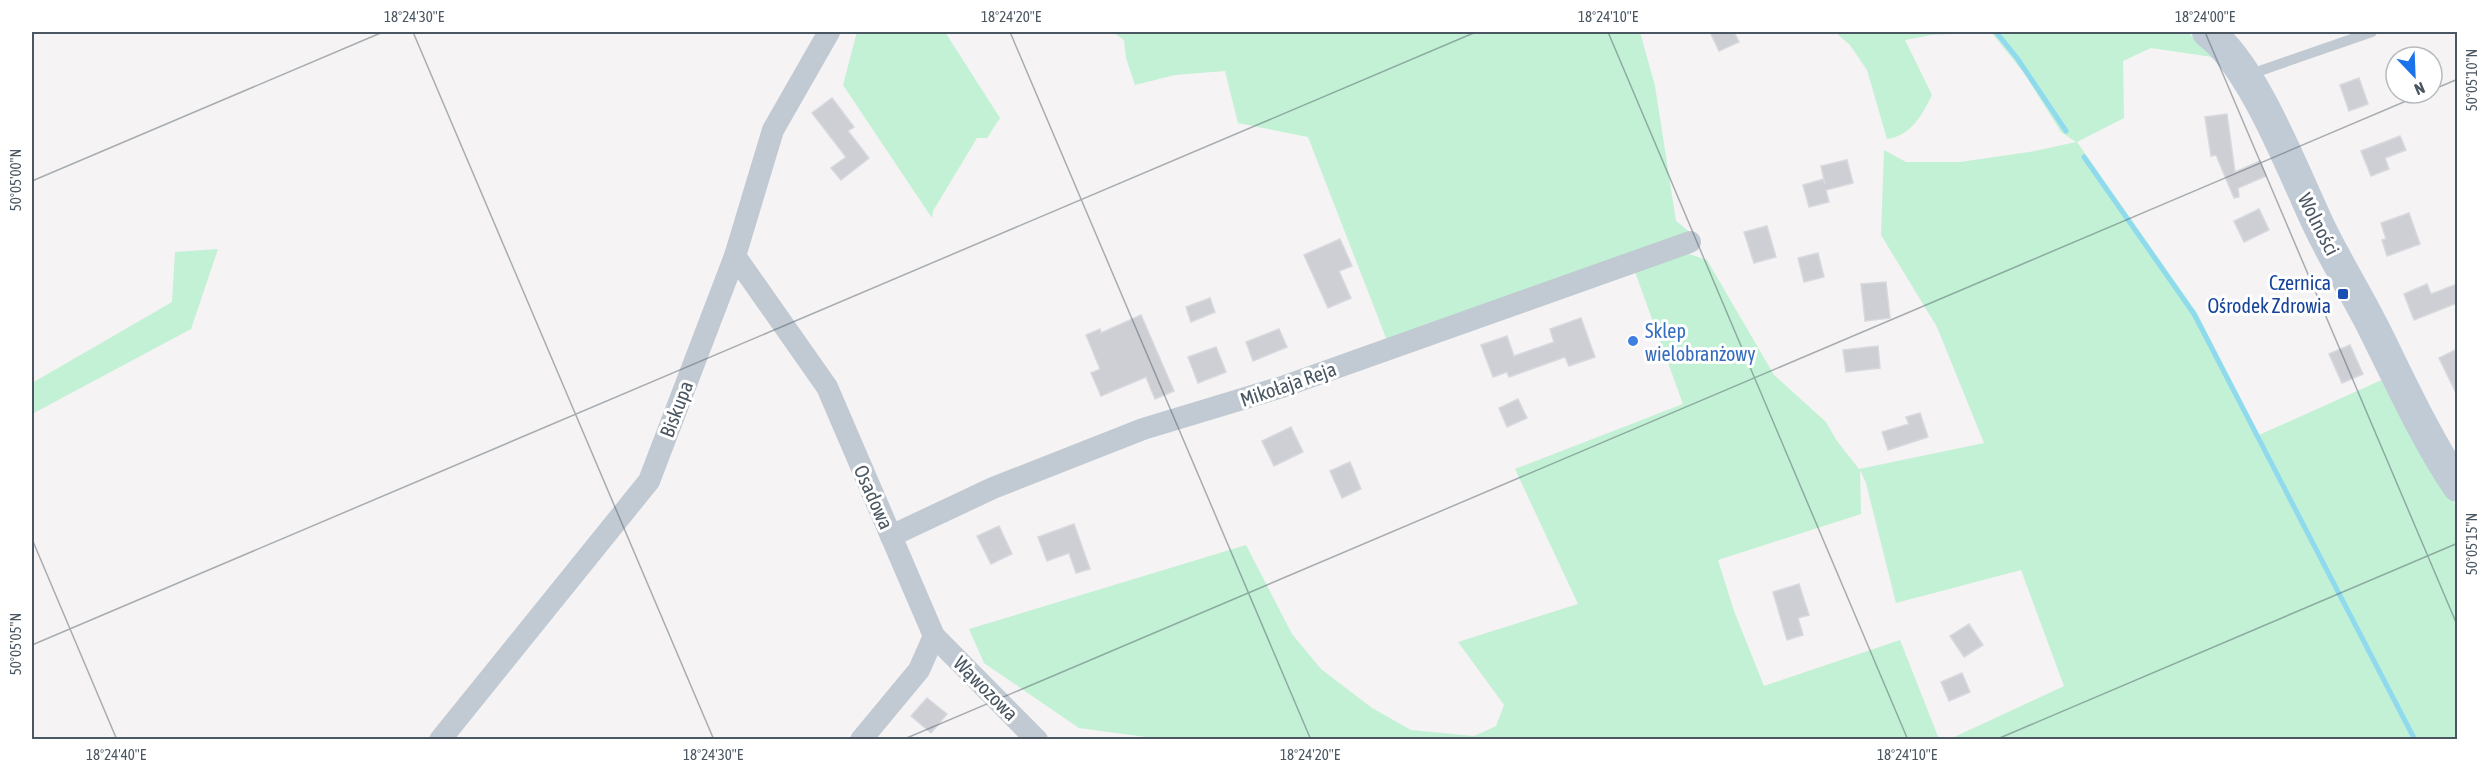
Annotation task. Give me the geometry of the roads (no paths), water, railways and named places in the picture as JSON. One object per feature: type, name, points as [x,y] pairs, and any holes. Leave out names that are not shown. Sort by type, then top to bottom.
[{"type":"street","name":"Biskupa","points":[[440,740],[649,481],[735,256],[773,130],[829,32]]},
{"type":"street","name":"Wolności","points":[[2208,32],[2220,41],[2245,76],[2273,126],[2320,227],[2422,425],[2457,486]]},
{"type":"street","name":"Mikołaja Reja","points":[[891,536],[993,488],[1143,429],[1282,387],[1690,242]]},
{"type":"street","name":"Osadowa","points":[[735,256],[826,387],[934,636]]},
{"type":"street","points":[[861,740],[919,670],[934,636]]},
{"type":"street","name":"Wąwozowa","points":[[934,636],[1037,740]]},
{"type":"lane","points":[[2245,76],[2372,32]]},
{"type":"waterway","points":[[1996,32],[2017,58],[2066,131]]},
{"type":"waterway","points":[[2084,157],[2194,314],[2415,740]]},
{"type":"place","name":"Czernica Ośrodek Zdrowia","points":[[2343,294]]},
{"type":"place","name":"Sklep wielobranżowy","points":[[1633,341]]}]
